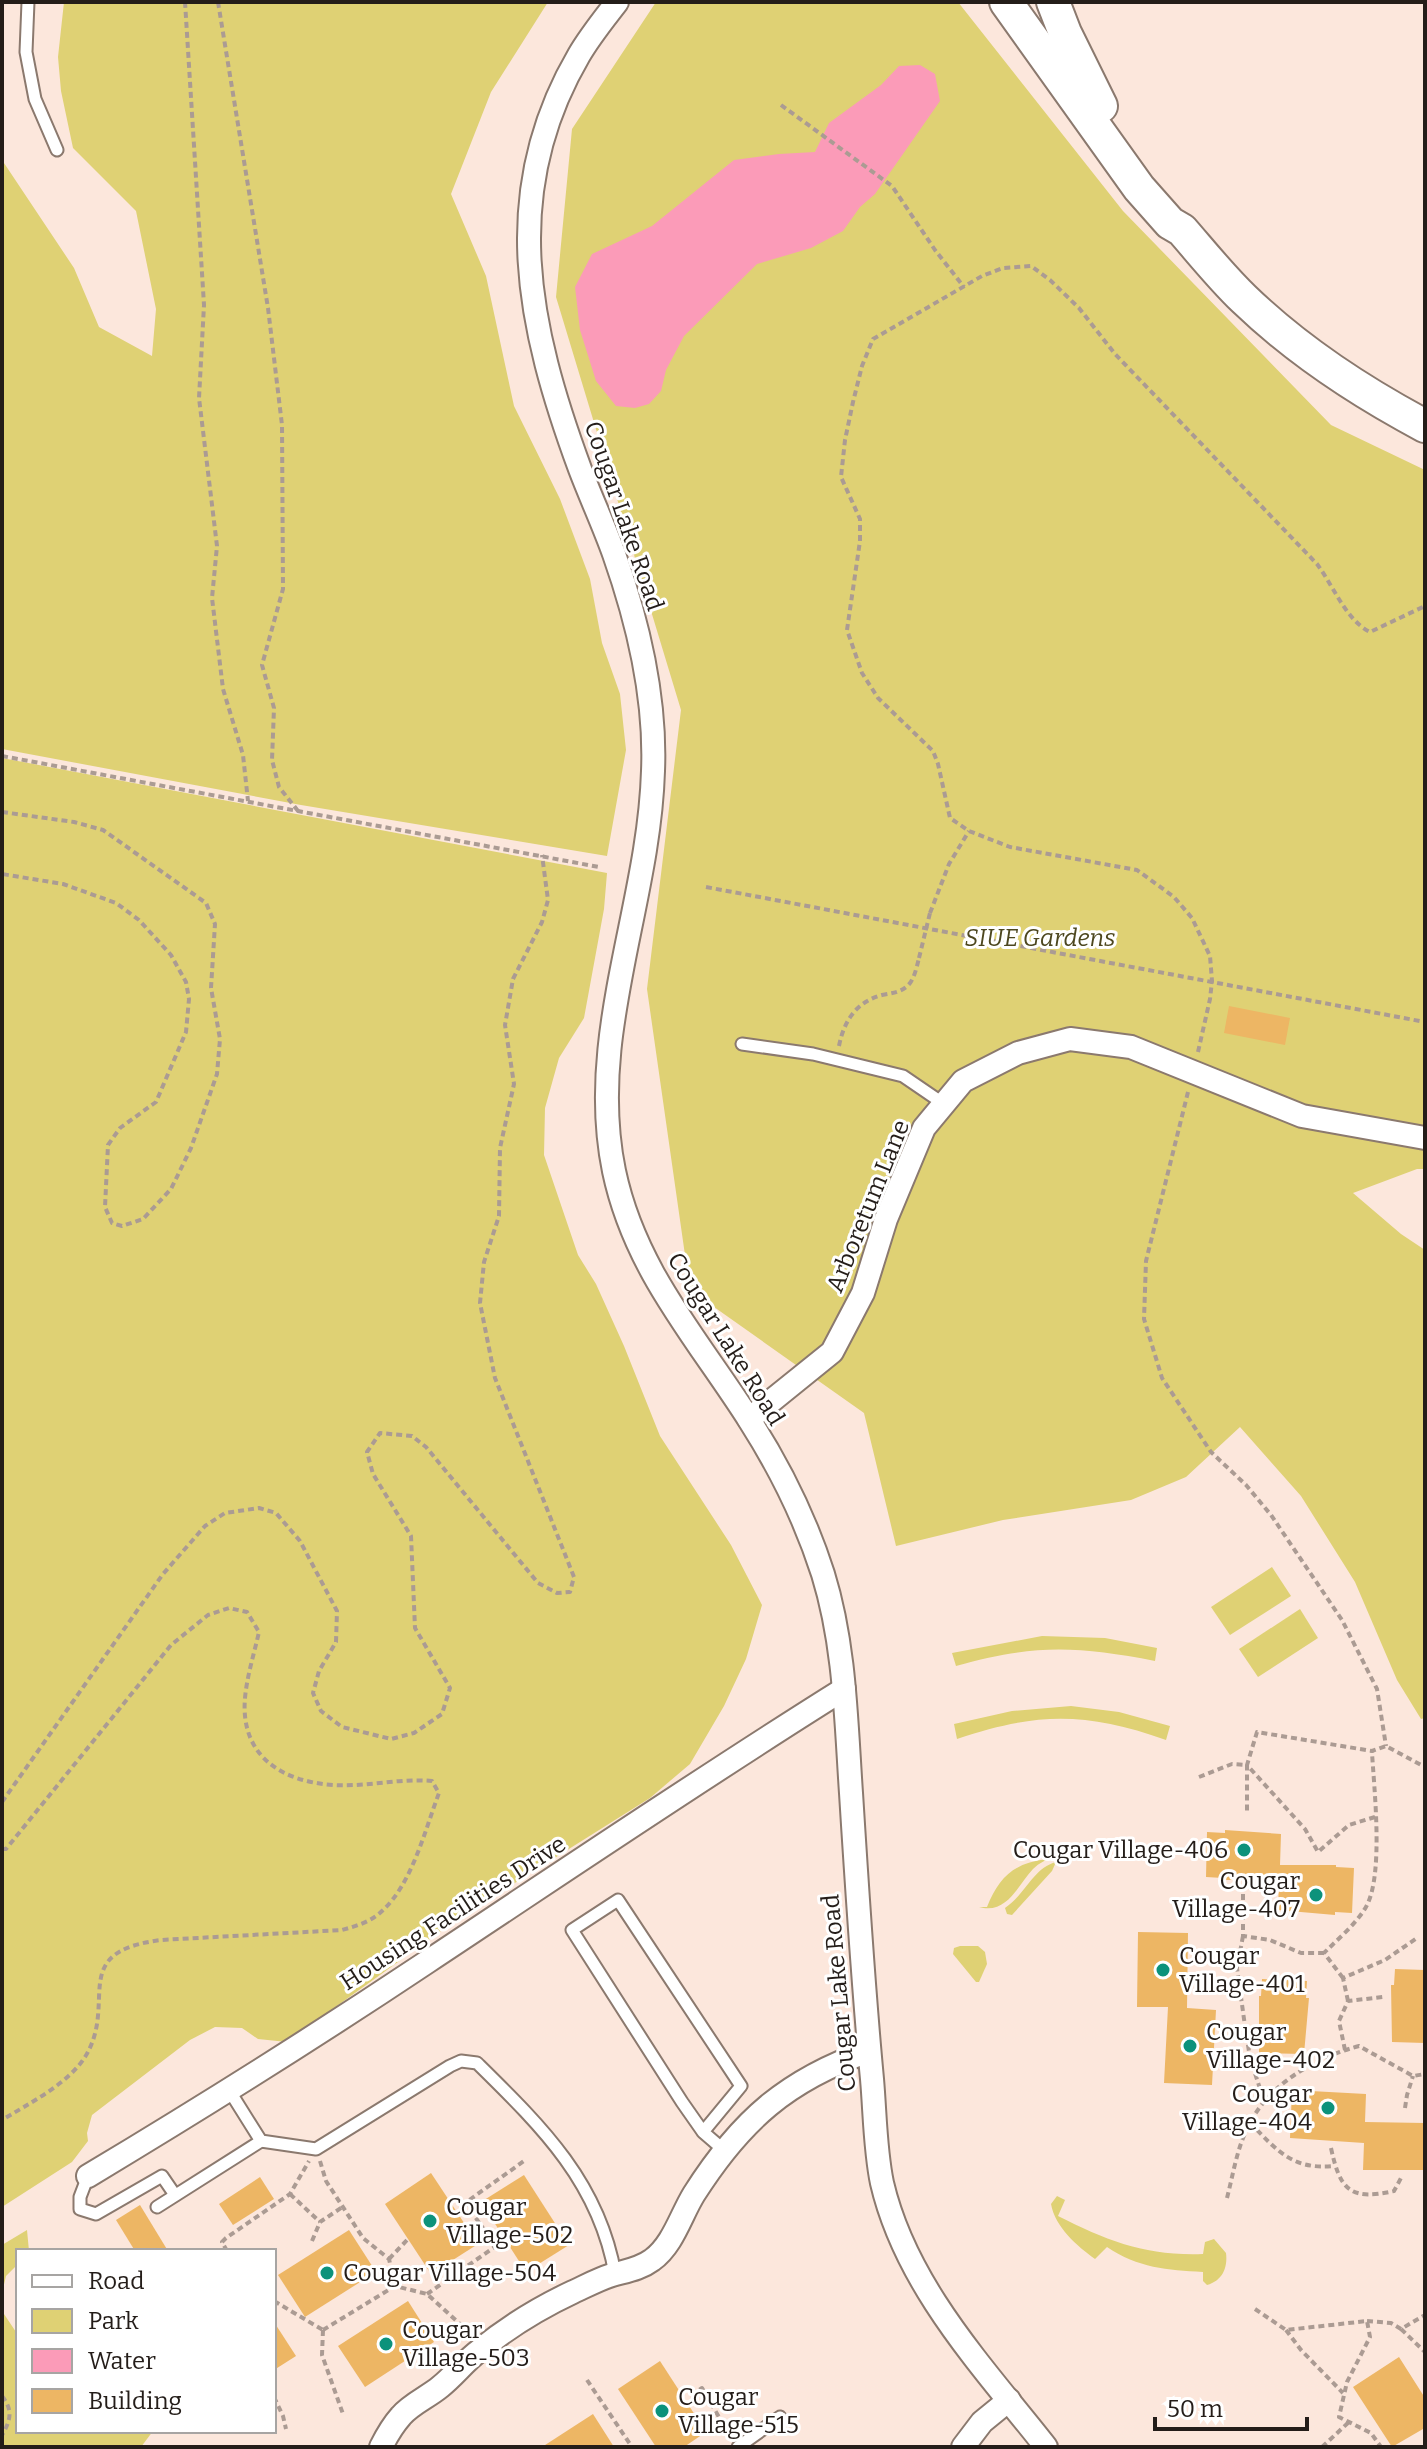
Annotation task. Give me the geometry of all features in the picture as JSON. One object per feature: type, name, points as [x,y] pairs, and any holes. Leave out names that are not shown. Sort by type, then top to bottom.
[{"type":"main road","points":[[1006,2],[1139,188],[1170,223],[1182,230],[1242,298],[1286,338],[1336,376],[1425,426]]},
{"type":"main road","points":[[1053,2],[1091,89],[1170,223]]},
{"type":"street","name":"Cougar Lake Road","points":[[617,2],[579,54],[543,136],[534,174],[527,253],[542,342],[558,406],[615,556],[631,608],[643,661],[650,714],[653,770],[645,849],[609,1045],[606,1087],[608,1134],[618,1186],[639,1249],[661,1291],[749,1419],[810,1535],[825,1581],[844,1689],[869,2051],[882,2182],[901,2236],[944,2317],[1046,2447]]},
{"type":"street","name":"Arboretum Lane","points":[[749,1419],[832,1352],[863,1293],[886,1219],[924,1128],[963,1081],[1018,1053],[1070,1039],[1131,1047],[1302,1116],[1425,1138]]},
{"type":"street","name":"Housing Facilities Drive","points":[[88,2176],[425,1964],[723,1764],[844,1689]]},
{"type":"street","points":[[381,2447],[402,2414],[440,2388],[485,2346],[562,2298],[645,2264],[666,2246],[685,2208],[725,2151],[767,2105],[803,2080],[837,2062],[869,2051]]},
{"type":"street","points":[[963,2447],[982,2422],[1009,2400]]},
{"type":"lane","points":[[28,2],[26,52],[35,99],[57,150]]},
{"type":"lane","points":[[742,1044],[813,1054],[903,1076],[944,1104]]},
{"type":"lane","points":[[703,2132],[741,2086],[618,1900],[572,1930],[703,2132],[725,2151]]},
{"type":"lane","points":[[157,2207],[261,2141],[316,2149],[450,2066],[461,2061],[477,2063],[544,2130],[569,2163],[609,2240],[615,2274]]},
{"type":"lane","points":[[229,2090],[261,2141]]},
{"type":"lane","points":[[88,2176],[80,2197],[80,2209],[96,2214],[162,2176],[175,2195]]},
{"type":"lane","points":[[735,2442],[780,2417]]},
{"type":"path","points":[[185,2],[204,305],[199,398],[217,546],[212,598],[223,689],[243,755],[248,801]]},
{"type":"path","points":[[218,2],[268,308],[282,425],[283,589],[262,665],[274,708],[272,760],[279,787],[298,811]]},
{"type":"path","points":[[781,105],[892,186],[964,287]]},
{"type":"path","points":[[1386,1746],[1377,1689],[1342,1620],[1271,1515],[1246,1485],[1211,1452],[1162,1378],[1144,1319],[1146,1261],[1212,981],[1210,956],[1192,918],[1174,897],[1137,870],[1010,847],[969,831],[950,818],[933,751],[878,698],[862,673],[847,630],[860,541],[860,519],[841,477],[853,402],[873,339],[982,276],[1003,268],[1031,266],[1079,308],[1115,354],[1317,564],[1334,586],[1348,615],[1359,627],[1370,632],[1425,606]]},
{"type":"path","points":[[2,756],[599,867]]},
{"type":"path","points":[[2,812],[74,822],[103,830],[123,841],[148,864],[206,903],[215,924],[211,988],[220,1039],[217,1074],[191,1148],[171,1189],[143,1219],[122,1226],[112,1223],[105,1207],[108,1145],[120,1128],[156,1102],[186,1032],[189,999],[186,982],[171,955],[139,920],[116,903],[63,884],[2,874]]},
{"type":"path","points":[[839,1046],[842,1030],[853,1012],[875,998],[904,989],[911,982],[930,913],[949,864],[969,831]]},
{"type":"path","points":[[2,1802],[163,1574],[205,1526],[225,1513],[259,1508],[276,1513],[300,1541],[337,1611],[336,1642],[319,1671],[313,1693],[321,1711],[342,1727],[391,1739],[414,1733],[442,1714],[450,1688],[415,1628],[411,1536],[373,1474],[367,1452],[380,1433],[412,1436],[426,1447],[538,1583],[557,1593],[570,1592],[574,1577],[495,1378],[480,1303],[484,1262],[499,1216],[500,1148],[514,1084],[505,1025],[513,979],[542,922],[548,900],[542,855]]},
{"type":"path","points":[[706,887],[1425,1022]]},
{"type":"path","points":[[2,1849],[6,1849],[171,1645],[208,1615],[229,1608],[247,1612],[259,1632],[245,1699],[247,1726],[261,1757],[279,1772],[300,1781],[336,1785],[411,1779],[432,1781],[439,1793],[401,1890],[381,1913],[364,1923],[342,1930],[161,1940],[137,1943],[116,1952],[101,1971],[95,2036],[83,2059],[51,2090],[2,2120]]},
{"type":"path","points":[[1247,1813],[1247,1765],[1257,1732],[1372,1751],[1386,1746],[1425,1767]]},
{"type":"path","points":[[1243,1936],[1270,1940],[1301,1953],[1324,1953],[1367,1906],[1374,1879],[1376,1842],[1372,1751]]},
{"type":"path","points":[[1199,1777],[1232,1764],[1247,1765],[1305,1829],[1318,1852],[1349,1825],[1375,1817]]},
{"type":"path","points":[[1243,1894],[1243,1936],[1237,1968],[1250,2058],[1264,2101]]},
{"type":"path","points":[[1343,1978],[1385,1960],[1417,1938]]},
{"type":"path","points":[[1324,1953],[1343,1978],[1348,2001],[1339,2021],[1345,2050]]},
{"type":"path","points":[[1348,2001],[1383,1997]]},
{"type":"path","points":[[1227,2198],[1250,2123],[1268,2095],[1295,2075],[1332,2053],[1359,2046],[1413,2076],[1425,2074]]},
{"type":"path","points":[[1405,2108],[1413,2076]]},
{"type":"path","points":[[1250,2123],[1290,2161],[1312,2168],[1334,2166]]},
{"type":"path","points":[[1331,2148],[1336,2175],[1350,2190],[1372,2196],[1394,2191],[1401,2178]]},
{"type":"path","points":[[226,2249],[222,2242],[226,2238],[290,2194],[316,2149]]},
{"type":"path","points":[[316,2149],[326,2181],[363,2238],[389,2259],[395,2286]]},
{"type":"path","points":[[496,2246],[465,2203],[524,2161]]},
{"type":"path","points":[[290,2194],[320,2222]]},
{"type":"path","points":[[312,2241],[320,2222],[344,2206]]},
{"type":"path","points":[[389,2259],[408,2239]]},
{"type":"path","points":[[427,2294],[505,2239]]},
{"type":"path","points":[[323,2330],[395,2286],[427,2294],[485,2346]]},
{"type":"path","points":[[276,2302],[323,2330]]},
{"type":"path","points":[[1255,2309],[1286,2330],[1344,2394]]},
{"type":"path","points":[[1401,2329],[1425,2315]]},
{"type":"path","points":[[1286,2330],[1367,2321],[1391,2323],[1425,2352]]},
{"type":"path","points":[[1367,2321],[1370,2337],[1347,2382],[1339,2417],[1371,2433],[1381,2447]]},
{"type":"path","points":[[323,2330],[322,2355],[343,2414]]},
{"type":"path","points":[[587,2380],[632,2447]]},
{"type":"path","points":[[691,2395],[702,2388],[735,2442]]},
{"type":"path","points":[[2,2396],[10,2405],[10,2421],[2,2435]]},
{"type":"path","points":[[276,2401],[286,2429]]},
{"type":"path","points":[[1322,2447],[1349,2422]]},
{"type":"green space","points":[[64,2],[548,2],[491,92],[451,194],[486,276],[514,406],[560,499],[590,579],[602,643],[620,694],[626,750],[607,856],[301,805],[2,749],[2,160],[74,268],[99,327],[152,356],[156,309],[136,211],[73,148],[61,91],[58,57]]},
{"type":"green space","name":"SIUE Gardens","points":[[656,2],[958,2],[1123,211],[1331,425],[1425,470],[1425,1169],[1417,1169],[1353,1193],[1425,1250],[1425,1718],[1421,1719],[1397,1680],[1355,1582],[1301,1496],[1240,1427],[1186,1477],[1131,1500],[1003,1520],[896,1546],[864,1413],[690,1290],[647,989],[681,710],[556,297],[572,129]]},
{"type":"green space","points":[[2,758],[607,873],[604,909],[584,1018],[559,1058],[545,1108],[544,1155],[578,1255],[596,1284],[660,1436],[731,1545],[762,1605],[746,1659],[724,1706],[690,1764],[650,1798],[459,1918],[287,2042],[258,2039],[242,2028],[215,2027],[190,2040],[92,2115],[88,2141],[72,2162],[2,2207]]},
{"type":"green space","points":[[1272,1567],[1291,1596],[1230,1635],[1211,1607]]},
{"type":"green space","points":[[1300,1609],[1318,1638],[1258,1677],[1239,1649]]},
{"type":"green space","points":[[1042,1636],[1105,1638],[1157,1648],[1155,1661],[1102,1652],[1055,1650],[1009,1654],[956,1666],[952,1653]]},
{"type":"green space","points":[[1071,1706],[1119,1712],[1170,1726],[1166,1740],[1086,1720],[1037,1720],[957,1739],[954,1724],[1012,1711]]},
{"type":"green space","points":[[1047,1845],[1051,1845],[1055,1856],[1033,1869],[1011,1897],[997,1907],[989,1908],[979,1907],[987,1907],[997,1887],[1009,1873],[1025,1864],[1047,1859]]},
{"type":"green space","points":[[1056,1862],[1052,1871],[1012,1915],[1007,1914],[1005,1908],[1035,1876]]},
{"type":"green space","points":[[978,1946],[985,1952],[987,1964],[979,1982],[953,1954],[954,1948]]},
{"type":"green space","points":[[1057,2196],[1065,2200],[1058,2216],[1128,2245],[1163,2252],[1203,2254],[1205,2242],[1214,2239],[1226,2253],[1223,2273],[1207,2285],[1203,2281],[1203,2272],[1142,2264],[1107,2247],[1095,2259],[1074,2242],[1057,2220],[1051,2204]]},
{"type":"green space","points":[[27,2230],[29,2249],[16,2249],[16,2266],[6,2276],[2,2293],[2,2245]]},
{"type":"green space","points":[[2,2311],[16,2332],[16,2433],[152,2433],[141,2447],[2,2447]]},
{"type":"water","points":[[920,65],[935,74],[940,101],[875,194],[860,207],[843,231],[811,248],[757,264],[684,336],[666,370],[661,391],[649,404],[635,408],[616,406],[596,381],[580,330],[575,287],[592,254],[652,226],[734,160],[815,152],[829,123],[881,85],[899,66]]},
{"type":"building","points":[[1229,1006],[1290,1018],[1285,1045],[1224,1033]]},
{"type":"building","points":[[1225,1830],[1281,1834],[1280,1865],[1354,1868],[1352,1913],[1335,1912],[1335,1915],[1278,1910],[1279,1880],[1206,1877],[1207,1832],[1225,1833]]},
{"type":"building","points":[[1138,1932],[1188,1933],[1187,2008],[1216,2010],[1212,2085],[1164,2083],[1168,2007],[1137,2007]]},
{"type":"building","points":[[1395,1969],[1425,1970],[1425,2043],[1392,2042],[1391,1985],[1394,1985]]},
{"type":"building","points":[[1262,1979],[1307,1981],[1306,1998],[1309,1998],[1304,2054],[1259,2053]]},
{"type":"building","points":[[1292,2090],[1366,2094],[1365,2122],[1425,2123],[1425,2170],[1363,2170],[1364,2143],[1290,2138]]},
{"type":"building","name":"Cougar Village-502","points":[[431,2173],[478,2244],[431,2274],[385,2204]]},
{"type":"building","points":[[524,2175],[569,2245],[526,2272],[481,2202]]},
{"type":"building","points":[[260,2177],[274,2199],[233,2225],[219,2204]]},
{"type":"building","points":[[140,2205],[167,2249],[134,2249],[116,2220]]},
{"type":"building","name":"Cougar Village-504","points":[[349,2230],[376,2272],[305,2317],[278,2275]]},
{"type":"building","name":"Cougar Village-503","points":[[408,2301],[434,2342],[365,2387],[338,2346]]},
{"type":"building","points":[[276,2325],[296,2356],[276,2369]]},
{"type":"building","points":[[1399,2357],[1425,2398],[1425,2432],[1423,2429],[1392,2447],[1353,2387]]},
{"type":"building","name":"Cougar Village-515","points":[[660,2361],[706,2432],[684,2447],[656,2447],[618,2389]]},
{"type":"building","points":[[593,2414],[614,2447],[542,2447]]},
{"type":"place","name":"Cougar Village-406","points":[[1244,1850]]},
{"type":"place","name":"Cougar Village-407","points":[[1316,1895]]},
{"type":"place","name":"Cougar Village-401","points":[[1163,1970]]},
{"type":"place","name":"Cougar Village-402","points":[[1190,2046]]},
{"type":"place","name":"Cougar Village-404","points":[[1328,2108]]},
{"type":"place","name":"Cougar Village-502","points":[[430,2221]]},
{"type":"place","name":"Cougar Village-504","points":[[327,2273]]},
{"type":"place","name":"Cougar Village-503","points":[[386,2344]]},
{"type":"place","name":"Cougar Village-515","points":[[662,2411]]}]
